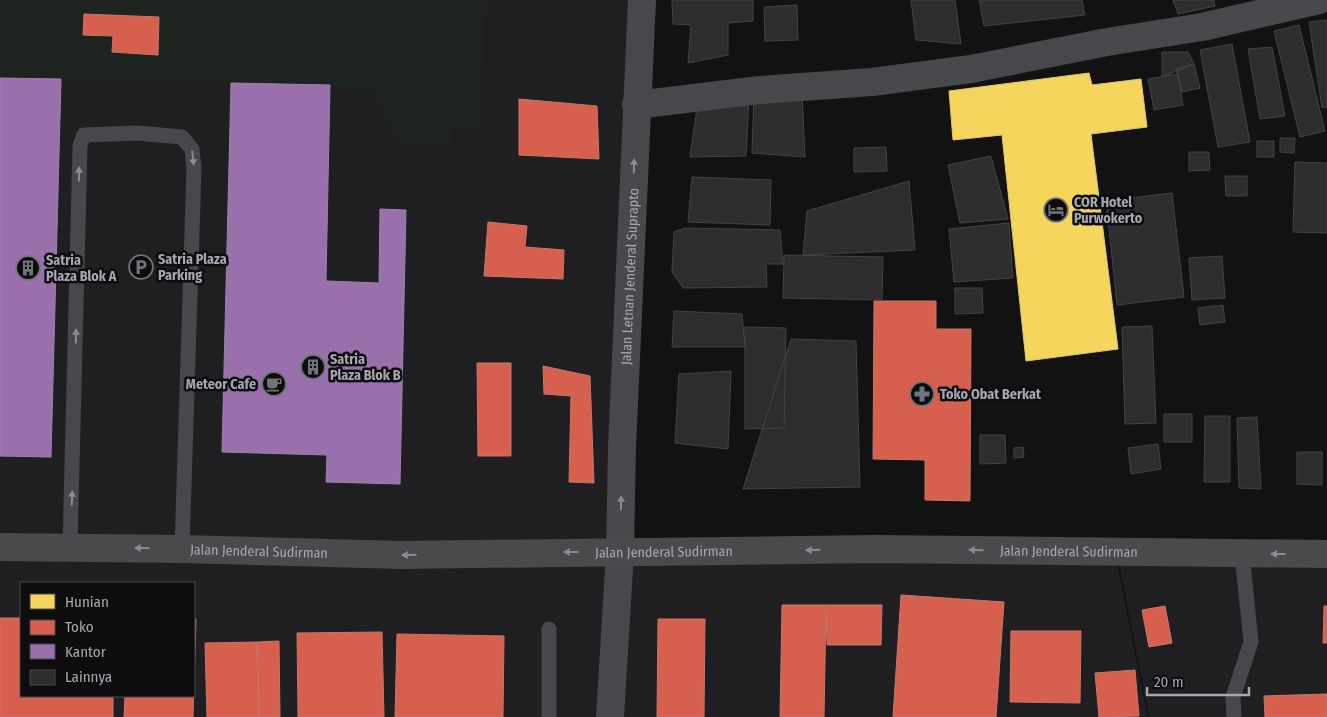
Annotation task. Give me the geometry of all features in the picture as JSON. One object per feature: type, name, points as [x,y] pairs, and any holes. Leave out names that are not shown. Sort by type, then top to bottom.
[{"type":"main road","name":"Jalan Jenderal Sudirman","points":[[0,547],[182,549],[401,555],[510,552],[875,549],[1327,554]]},
{"type":"street","name":"Jalan Letnan Jenderal Suprapto","points":[[610,717],[620,552],[622,447],[642,0]]},
{"type":"street","points":[[636,105],[760,90],[872,82],[971,69],[1248,8],[1319,0]]},
{"type":"lane","points":[[70,547],[80,146],[84,135],[137,133],[182,137],[192,150],[194,169],[182,549]]},
{"type":"lane","points":[[1234,717],[1233,697],[1251,642],[1242,554]]},
{"type":"lane","points":[[550,629],[550,717]]},
{"type":"shaded area","points":[[0,0],[640,0],[619,553],[1114,548],[1148,717],[0,717]]},
{"type":"shaded area","points":[[0,0],[487,0],[479,128],[453,126],[451,148],[398,143],[373,92],[330,85],[0,78]]},
{"type":"shaded area","points":[[1116,548],[1327,550],[1327,717],[1149,717]]},
{"type":"building: Hunian","name":"COR Hotel Purwokerto","points":[[1089,73],[1092,85],[1141,79],[1147,127],[1091,134],[1118,349],[1026,361],[1002,135],[953,140],[949,91]]},
{"type":"building: Toko","points":[[84,14],[159,17],[158,55],[112,52],[113,36],[83,35]]},
{"type":"building: Toko","points":[[519,99],[597,106],[599,159],[519,155]]},
{"type":"building: Toko","points":[[488,222],[527,226],[525,247],[564,250],[563,279],[484,276]]},
{"type":"building: Toko","name":"Toko Obat Berkat","points":[[874,301],[936,301],[936,329],[971,329],[970,501],[925,500],[925,460],[873,459]]},
{"type":"building: Toko","points":[[477,363],[511,363],[511,456],[478,456]]},
{"type":"building: Toko","points":[[543,366],[590,376],[594,483],[569,482],[571,396],[544,394]]},
{"type":"building: Toko","points":[[901,595],[1004,602],[996,717],[893,717]]},
{"type":"building: Toko","points":[[782,605],[826,605],[824,717],[780,717]]},
{"type":"building: Toko","points":[[826,605],[882,605],[881,645],[827,645]]},
{"type":"building: Toko","points":[[1165,606],[1172,643],[1149,647],[1142,610]]},
{"type":"building: Toko","points":[[1324,606],[1327,606],[1327,643],[1323,643]]},
{"type":"building: Toko","points":[[0,618],[20,618],[20,697],[113,697],[113,717],[0,717]]},
{"type":"building: Toko","points":[[195,619],[196,619],[195,652]]},
{"type":"building: Toko","points":[[658,619],[705,619],[704,717],[657,717]]},
{"type":"building: Toko","points":[[1011,631],[1081,631],[1080,703],[1010,702]]},
{"type":"building: Toko","points":[[382,632],[384,717],[298,717],[297,633]]},
{"type":"building: Toko","points":[[397,634],[504,636],[503,717],[395,717]]},
{"type":"building: Toko","points":[[279,641],[280,717],[259,717],[257,642]]},
{"type":"building: Toko","points":[[257,642],[259,717],[207,717],[205,643]]},
{"type":"building: Toko","points":[[1135,670],[1139,716],[1099,717],[1095,673]]},
{"type":"building: Toko","points":[[1327,694],[1327,717],[1265,717],[1264,696]]},
{"type":"building: Toko","points":[[125,697],[194,697],[193,717],[124,717]]},
{"type":"building: Kantor","name":"Satria Plaza Blok A","points":[[0,78],[61,79],[51,457],[0,456]]},
{"type":"building: Kantor","name":"Satria Plaza Blok B","points":[[231,83],[330,85],[326,281],[379,283],[380,209],[406,210],[400,484],[326,482],[327,455],[222,452]]},
{"type":"building: Lainnya","points":[[672,0],[753,0],[753,21],[728,23],[728,55],[688,63],[691,25],[673,24]]},
{"type":"building: Lainnya","points":[[911,0],[955,0],[961,44],[916,40]]},
{"type":"building: Lainnya","points":[[979,0],[1082,0],[1085,15],[984,26]]},
{"type":"building: Lainnya","points":[[1173,0],[1214,0],[1215,6],[1178,14]]},
{"type":"building: Lainnya","points":[[797,5],[798,40],[765,41],[764,7]]},
{"type":"building: Lainnya","points":[[1327,20],[1327,107],[1322,108],[1309,22]]},
{"type":"building: Lainnya","points":[[1299,25],[1325,131],[1300,137],[1274,31]]},
{"type":"building: Lainnya","points":[[1232,44],[1250,142],[1218,147],[1200,50]]},
{"type":"building: Lainnya","points":[[1272,47],[1285,116],[1260,119],[1248,49]]},
{"type":"building: Lainnya","points":[[1162,52],[1188,52],[1194,64],[1162,77]]},
{"type":"building: Lainnya","points":[[1194,64],[1200,88],[1182,92],[1176,69]]},
{"type":"building: Lainnya","points":[[1178,74],[1183,105],[1154,110],[1148,79]]},
{"type":"building: Lainnya","points":[[802,93],[805,157],[752,153],[754,96]]},
{"type":"building: Lainnya","points":[[749,97],[746,156],[690,157],[698,101]]},
{"type":"building: Lainnya","points":[[1280,138],[1295,138],[1294,153],[1280,152]]},
{"type":"building: Lainnya","points":[[1257,141],[1274,141],[1274,157],[1257,157]]},
{"type":"building: Lainnya","points":[[886,147],[887,171],[854,172],[854,148]]},
{"type":"building: Lainnya","points":[[1189,152],[1209,152],[1210,170],[1189,171]]},
{"type":"building: Lainnya","points":[[991,156],[1008,219],[960,223],[948,165]]},
{"type":"building: Lainnya","points":[[1295,162],[1327,163],[1327,233],[1293,232]]},
{"type":"building: Lainnya","points":[[1225,176],[1247,176],[1247,196],[1226,196]]},
{"type":"building: Lainnya","points":[[692,177],[771,180],[770,225],[688,222]]},
{"type":"building: Lainnya","points":[[909,181],[915,250],[803,255],[807,211]]},
{"type":"building: Lainnya","points":[[1172,193],[1184,297],[1117,305],[1106,201]]},
{"type":"building: Lainnya","points":[[1009,223],[1013,278],[954,282],[949,229]]},
{"type":"building: Lainnya","points":[[685,228],[780,230],[783,264],[766,264],[767,287],[683,288],[672,272],[674,232]]},
{"type":"building: Lainnya","points":[[784,255],[883,257],[882,300],[783,298]]},
{"type":"building: Lainnya","points":[[1222,256],[1225,298],[1192,300],[1189,258]]},
{"type":"building: Lainnya","points":[[955,288],[982,288],[983,313],[955,314]]},
{"type":"building: Lainnya","points":[[1223,305],[1225,322],[1200,325],[1198,308]]},
{"type":"building: Lainnya","points":[[674,311],[742,314],[745,347],[672,347]]},
{"type":"building: Lainnya","points":[[1152,326],[1156,423],[1125,424],[1122,327]]},
{"type":"building: Lainnya","points":[[745,327],[786,328],[784,428],[745,429]]},
{"type":"building: Lainnya","points":[[791,339],[856,341],[860,487],[743,489]]},
{"type":"building: Lainnya","points":[[731,371],[728,449],[675,443],[679,374]]},
{"type":"building: Lainnya","points":[[1164,414],[1192,414],[1192,442],[1164,442]]},
{"type":"building: Lainnya","points":[[1205,416],[1230,416],[1230,482],[1204,482]]},
{"type":"building: Lainnya","points":[[1257,417],[1261,489],[1239,488],[1237,418]]},
{"type":"building: Lainnya","points":[[980,435],[1005,435],[1006,463],[980,464]]},
{"type":"building: Lainnya","points":[[1158,444],[1161,469],[1131,474],[1128,448]]},
{"type":"building: Lainnya","points":[[1023,447],[1024,457],[1014,458],[1014,448]]},
{"type":"building: Lainnya","points":[[1297,452],[1322,452],[1322,485],[1297,484]]},
{"type":"place","name":"COR Hotel Purwokerto","points":[[1056,210]]},
{"type":"place","name":"Satria Plaza Parking","points":[[141,267]]},
{"type":"place","name":"Satria Plaza Blok A","points":[[28,268]]},
{"type":"place","name":"Satria Plaza Blok B","points":[[313,367]]},
{"type":"place","name":"Meteor Cafe","points":[[274,384]]},
{"type":"place","name":"Toko Obat Berkat","points":[[922,394]]}]
